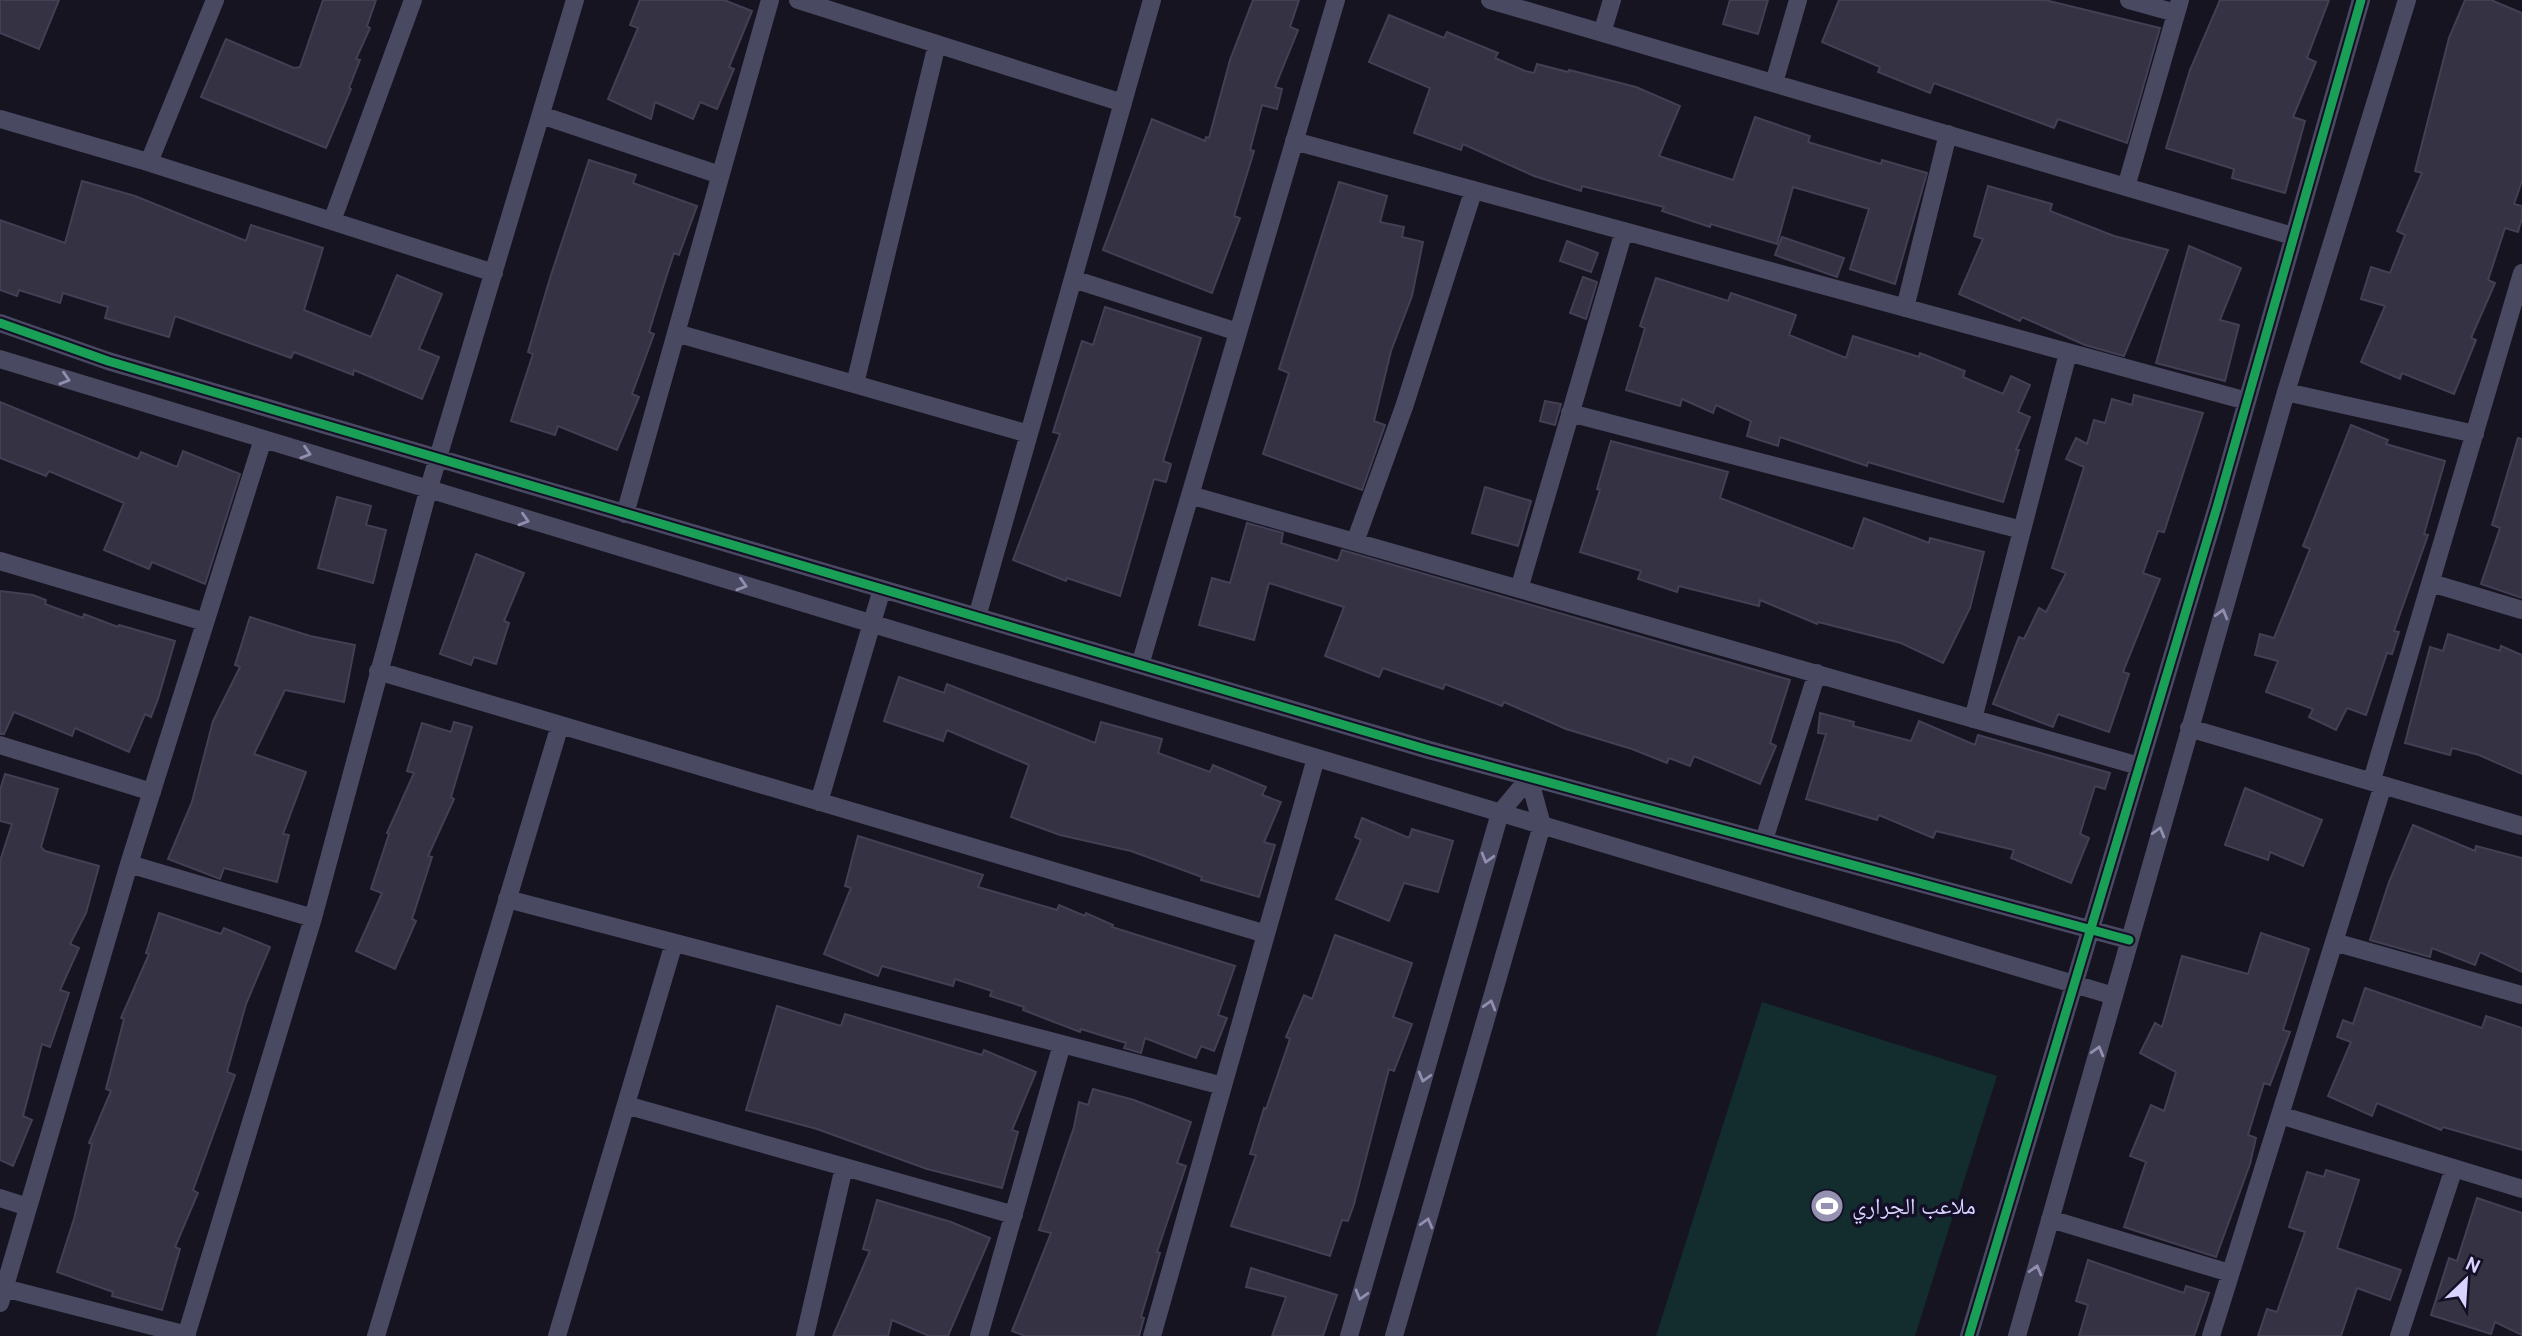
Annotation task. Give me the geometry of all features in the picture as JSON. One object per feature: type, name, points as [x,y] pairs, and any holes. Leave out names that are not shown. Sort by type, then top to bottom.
[{"type":"street","points":[[149,162],[215,0]]},
{"type":"street","points":[[332,221],[413,0]]},
{"type":"street","points":[[263,439],[129,864],[2,1295],[186,1335],[313,918],[428,491],[575,0]]},
{"type":"street","points":[[625,514],[770,0]]},
{"type":"street","points":[[798,0],[1123,103]]},
{"type":"street","points":[[977,617],[1152,0]]},
{"type":"street","points":[[1140,665],[1336,0]]},
{"type":"street","points":[[1490,0],[2294,236]]},
{"type":"street","points":[[1602,33],[1612,0]]},
{"type":"street","points":[[1774,83],[1798,0]]},
{"type":"street","points":[[2126,187],[2178,7],[2129,0]]},
{"type":"street","points":[[1969,1336],[2247,401],[2361,0]]},
{"type":"street","points":[[2017,1336],[2286,392],[2407,0]]},
{"type":"street","points":[[855,384],[937,44]]},
{"type":"street","points":[[541,115],[720,175]]},
{"type":"street","points":[[0,119],[149,162],[494,273]]},
{"type":"street","points":[[1905,308],[1948,134]]},
{"type":"street","points":[[1294,141],[2247,401]]},
{"type":"street","points":[[1355,542],[1404,407],[1473,192]]},
{"type":"street","points":[[1518,589],[1624,231]]},
{"type":"street","points":[[2211,1336],[2333,942],[2431,583],[2522,273]]},
{"type":"street","points":[[1073,279],[1238,332]]},
{"type":"street","points":[[0,323],[107,361],[1140,665],[1530,778],[2129,940]]},
{"type":"street","points":[[676,333],[1029,434]]},
{"type":"street","points":[[1973,719],[2068,353]]},
{"type":"street","points":[[0,359],[428,491],[2114,996]]},
{"type":"street","points":[[2286,392],[2475,434]]},
{"type":"street","points":[[1570,413],[2022,530]]},
{"type":"street","points":[[1190,495],[2139,766]]},
{"type":"street","points":[[0,561],[205,622]]},
{"type":"street","points":[[2431,583],[2522,610]]},
{"type":"street","points":[[819,802],[882,589]]},
{"type":"street","points":[[378,671],[1266,934]]},
{"type":"street","points":[[1764,840],[1817,673]]},
{"type":"street","points":[[380,1335],[560,725]]},
{"type":"street","points":[[2189,728],[2522,826]]},
{"type":"street","points":[[0,745],[152,792]]},
{"type":"street","points":[[1152,1336],[1316,758]]},
{"type":"street","points":[[1349,1336],[1500,813],[1530,778]]},
{"type":"street","points":[[1395,1336],[1542,825],[1530,778]]},
{"type":"street","points":[[129,864],[313,918]]},
{"type":"street","points":[[508,899],[1223,1086]]},
{"type":"street","points":[[2333,942],[2522,995]]},
{"type":"street","points":[[557,1336],[674,943]]},
{"type":"street","points":[[979,1336],[1062,1044]]},
{"type":"street","points":[[626,1105],[1014,1215]]},
{"type":"street","points":[[2280,1115],[2522,1189]]},
{"type":"street","points":[[805,1336],[844,1167]]},
{"type":"street","points":[[2399,1336],[2454,1168]]},
{"type":"street","points":[[0,1198],[28,1207]]},
{"type":"street","points":[[2050,1219],[2230,1273]]},
{"type":"green space","name":"ملاعب الجراري","points":[[1762,1002],[1997,1076],[1915,1336],[1656,1336]]},
{"type":"building","points":[[0,0],[59,0],[39,49],[0,33]]},
{"type":"building","points":[[323,0],[376,0],[367,26],[370,28],[356,59],[360,60],[349,88],[351,89],[326,148],[201,97],[226,39],[294,68],[300,67]]},
{"type":"building","points":[[640,0],[724,0],[752,11],[729,67],[734,69],[717,109],[700,102],[693,119],[655,102],[651,119],[608,99],[638,28],[630,25]]},
{"type":"building","points":[[1253,0],[1299,0],[1290,27],[1298,30],[1275,87],[1282,89],[1277,109],[1262,105],[1250,150],[1254,151],[1234,216],[1240,218],[1212,293],[1103,250],[1152,119],[1205,141],[1206,137],[1209,138],[1230,60]]},
{"type":"building","points":[[1730,0],[1768,0],[1758,34],[1723,24]]},
{"type":"building","points":[[1839,0],[2045,0],[2160,28],[2127,143],[2058,119],[2054,128],[1934,83],[1930,93],[1878,72],[1880,67],[1822,42]]},
{"type":"building","points":[[2220,0],[2329,0],[2307,58],[2316,62],[2293,117],[2305,121],[2285,193],[2232,178],[2234,169],[2166,148],[2190,70]]},
{"type":"building","points":[[2465,0],[2491,0],[2522,13],[2522,181],[2514,204],[2522,206],[2522,218],[2518,232],[2505,228],[2488,280],[2495,283],[2471,338],[2476,340],[2454,394],[2402,373],[2400,379],[2361,362],[2385,306],[2361,299],[2371,267],[2390,273],[2405,235],[2397,231],[2422,173],[2415,171],[2449,38]]},
{"type":"building","points":[[1389,15],[1444,38],[1447,32],[1498,53],[1495,58],[1525,71],[1534,73],[1537,64],[1568,72],[1569,70],[1636,87],[1680,106],[1659,156],[1733,180],[1755,117],[1810,136],[1808,142],[1881,164],[1882,160],[1927,173],[1895,284],[1850,269],[1869,209],[1793,187],[1777,244],[1711,224],[1710,227],[1662,211],[1664,207],[1582,186],[1581,191],[1534,176],[1463,144],[1461,150],[1414,133],[1430,88],[1369,62]]},
{"type":"building","points":[[589,160],[636,175],[633,183],[697,206],[679,255],[674,253],[649,332],[654,334],[632,394],[639,397],[617,450],[558,426],[555,435],[511,421],[533,354],[528,352],[551,275]]},
{"type":"building","points":[[82,181],[135,196],[246,241],[251,225],[323,248],[304,310],[371,337],[397,275],[442,294],[419,349],[439,357],[422,399],[354,370],[353,375],[294,352],[291,358],[175,316],[169,337],[105,318],[108,307],[63,293],[60,303],[19,290],[17,296],[0,290],[0,220],[65,243]]},
{"type":"building","points":[[1339,182],[1387,196],[1380,222],[1404,227],[1402,237],[1423,242],[1412,296],[1391,351],[1374,421],[1385,425],[1362,490],[1263,454],[1289,373],[1279,369]]},
{"type":"building","points":[[1988,186],[2052,204],[2050,211],[2114,236],[2168,250],[2124,356],[2085,345],[2022,317],[2020,321],[1959,294],[1983,239],[1974,236]]},
{"type":"building","points":[[1782,237],[1844,258],[1837,277],[1775,255]]},
{"type":"building","points":[[1567,241],[1598,253],[1591,272],[1560,261]]},
{"type":"building","points":[[2189,246],[2241,268],[2220,320],[2239,325],[2225,381],[2156,363]]},
{"type":"building","points":[[1583,277],[1597,282],[1586,319],[1570,313]]},
{"type":"building","points":[[1656,278],[1728,301],[1731,293],[1796,315],[1789,335],[1846,358],[1853,336],[1919,357],[1920,353],[1965,371],[1963,377],[2003,394],[2011,376],[2030,385],[2018,412],[2030,417],[2016,450],[2019,450],[2003,502],[1868,462],[1867,466],[1780,437],[1778,446],[1747,436],[1751,421],[1716,405],[1713,413],[1682,399],[1680,406],[1626,390],[1645,328],[1640,326]]},
{"type":"building","points":[[1105,307],[1201,338],[1163,461],[1171,464],[1166,482],[1154,479],[1120,596],[1067,578],[1066,581],[1013,560],[1060,434],[1053,432],[1082,341],[1093,345]]},
{"type":"building","points":[[2134,395],[2203,413],[2164,532],[2158,531],[2143,573],[2160,579],[2123,672],[2129,674],[2109,732],[2058,714],[2053,727],[1993,704],[2019,637],[2024,639],[2039,608],[2046,612],[2066,573],[2052,568],[2084,467],[2066,459],[2076,438],[2087,444],[2094,420],[2105,423],[2112,399],[2132,405]]},
{"type":"building","points":[[1545,401],[1561,404],[1555,425],[1540,421]]},
{"type":"building","points":[[0,402],[138,459],[141,452],[177,467],[183,451],[240,474],[205,584],[152,562],[149,569],[104,550],[124,503],[49,471],[46,476],[0,458]]},
{"type":"building","points":[[2351,425],[2388,440],[2386,444],[2445,461],[2424,534],[2428,535],[2394,631],[2399,632],[2392,654],[2387,653],[2366,715],[2347,708],[2336,730],[2309,717],[2313,709],[2266,692],[2278,661],[2255,655],[2260,634],[2274,638],[2310,549],[2303,546]]},
{"type":"building","points":[[2518,438],[2522,439],[2522,598],[2481,584],[2500,528],[2492,525]]},
{"type":"building","points":[[1611,441],[1728,472],[1720,498],[1853,549],[1864,518],[1929,543],[1930,538],[1984,552],[1970,608],[1943,663],[1901,643],[1818,622],[1817,624],[1760,600],[1759,606],[1679,586],[1677,592],[1638,579],[1641,571],[1580,552],[1600,490],[1597,489]]},
{"type":"building","points":[[1485,487],[1531,501],[1518,546],[1472,533]]},
{"type":"building","points":[[337,497],[371,506],[366,525],[386,530],[373,583],[318,568]]},
{"type":"building","points":[[1247,523],[1283,533],[1281,543],[1338,561],[1342,550],[1790,680],[1770,743],[1776,746],[1760,784],[1694,756],[1690,766],[1669,758],[1667,763],[1632,749],[1566,729],[1504,702],[1502,706],[1445,684],[1443,689],[1383,668],[1379,677],[1325,656],[1344,607],[1269,583],[1254,640],[1199,625],[1212,578],[1230,583]]},
{"type":"building","points":[[476,554],[524,573],[504,621],[509,623],[496,664],[474,657],[471,665],[440,654]]},
{"type":"building","points":[[0,591],[33,595],[46,600],[45,604],[83,618],[84,614],[118,627],[119,625],[175,641],[151,717],[145,714],[129,752],[75,728],[72,736],[14,712],[4,734],[0,734]]},
{"type":"building","points":[[250,617],[310,636],[355,645],[344,702],[285,690],[254,754],[306,772],[283,834],[289,835],[277,882],[224,868],[220,879],[168,859],[192,802],[213,721],[240,667],[235,665]]},
{"type":"building","points":[[2448,634],[2500,651],[2501,646],[2522,655],[2522,774],[2479,755],[2452,748],[2450,755],[2405,743],[2430,647],[2443,651]]},
{"type":"building","points":[[899,677],[944,693],[947,684],[1095,743],[1101,722],[1162,739],[1158,753],[1210,772],[1213,765],[1266,787],[1262,795],[1281,802],[1264,842],[1275,845],[1259,897],[1201,880],[1202,877],[1131,851],[1060,835],[1011,817],[1029,765],[947,730],[943,741],[884,721]]},
{"type":"building","points":[[1820,713],[1854,722],[1853,726],[1911,741],[1919,721],[1975,745],[1978,735],[2110,773],[2105,789],[2095,786],[2080,834],[2089,838],[2071,883],[2011,858],[2014,850],[1936,831],[1933,838],[1879,815],[1877,820],[1806,799],[1826,734],[1818,733]]},
{"type":"building","points":[[454,722],[472,727],[451,797],[454,799],[428,856],[432,857],[412,919],[416,921],[395,969],[356,951],[382,893],[371,889],[389,834],[387,833],[414,773],[407,771],[422,723],[451,732]]},
{"type":"building","points":[[5,774],[58,789],[41,847],[45,851],[99,866],[86,913],[70,944],[79,948],[60,990],[69,993],[50,1047],[42,1044],[23,1116],[32,1120],[13,1166],[0,1160],[0,861],[12,824],[0,821],[0,790]]},
{"type":"building","points":[[2245,788],[2322,820],[2303,866],[2270,852],[2268,860],[2225,845]]},
{"type":"building","points":[[1362,818],[1409,838],[1412,829],[1453,841],[1438,892],[1404,883],[1389,921],[1336,899],[1361,840],[1355,837]]},
{"type":"building","points":[[2413,825],[2475,851],[2476,846],[2522,858],[2522,972],[2480,952],[2475,965],[2432,948],[2430,957],[2370,940],[2389,882]]},
{"type":"building","points":[[858,836],[983,875],[978,887],[1057,910],[1059,905],[1085,916],[1086,913],[1113,925],[1112,927],[1235,966],[1218,1015],[1227,1018],[1214,1051],[1201,1046],[1196,1058],[1145,1038],[1141,1053],[1124,1048],[1126,1043],[1081,1029],[1080,1032],[1023,1010],[1024,1007],[990,996],[992,991],[955,979],[953,986],[882,966],[878,976],[824,954],[851,888],[845,886]]},
{"type":"building","points":[[159,913],[221,934],[224,928],[270,947],[246,1004],[227,1072],[235,1075],[193,1190],[198,1193],[175,1247],[180,1249],[162,1310],[112,1296],[113,1292],[57,1272],[74,1219],[92,1144],[89,1143],[111,1091],[106,1089],[124,1019],[121,1018],[149,954],[146,953]]},
{"type":"building","points":[[2261,933],[2309,949],[2283,1030],[2290,1032],[2270,1085],[2264,1083],[2248,1135],[2256,1138],[2250,1164],[2216,1257],[2124,1227],[2146,1162],[2130,1156],[2151,1105],[2164,1111],[2176,1072],[2140,1053],[2155,1023],[2162,1027],[2182,956],[2248,974]]},
{"type":"building","points":[[1335,935],[1412,963],[1393,1017],[1412,1024],[1394,1071],[1389,1069],[1354,1204],[1348,1221],[1342,1220],[1330,1256],[1231,1226],[1256,1155],[1250,1154],[1264,1108],[1266,1109],[1290,1039],[1286,1037],[1304,995],[1312,999]]},
{"type":"building","points":[[2365,988],[2482,1028],[2486,1016],[2522,1028],[2522,1150],[2443,1127],[2441,1130],[2377,1103],[2372,1116],[2328,1096],[2351,1042],[2337,1037],[2343,1020],[2353,1024]]},
{"type":"building","points":[[777,1006],[841,1026],[845,1014],[982,1055],[984,1050],[1036,1072],[1012,1130],[1018,1132],[1002,1188],[927,1169],[817,1129],[746,1110]]},
{"type":"building","points":[[1093,1089],[1134,1100],[1191,1122],[1177,1163],[1186,1166],[1157,1252],[1160,1253],[1141,1317],[1144,1318],[1139,1336],[1025,1336],[1012,1331],[1051,1233],[1039,1230],[1074,1127],[1079,1102],[1088,1105]]},
{"type":"building","points":[[2326,1170],[2359,1180],[2337,1248],[2401,1270],[2390,1300],[2357,1288],[2341,1336],[2258,1336],[2267,1309],[2277,1312],[2305,1232],[2289,1227],[2307,1172],[2324,1177]]},
{"type":"building","points":[[2477,1198],[2522,1213],[2522,1335],[2495,1322],[2491,1334],[2431,1315],[2449,1258],[2457,1261]]},
{"type":"building","points":[[877,1200],[951,1222],[990,1238],[948,1336],[929,1336],[892,1320],[888,1336],[833,1336],[870,1251],[863,1249]]},
{"type":"building","points":[[2088,1260],[2184,1293],[2186,1286],[2209,1293],[2194,1336],[2079,1336],[2088,1305],[2076,1301]]},
{"type":"building","points":[[1251,1268],[1337,1295],[1323,1336],[1272,1336],[1286,1297],[1246,1287]]},
{"type":"cycle path","points":[[1969,1336],[2217,507],[2361,0]]},
{"type":"cycle path","points":[[0,323],[108,361],[1429,750],[2129,940]]},
{"type":"place","name":"ملاعب الجراري","points":[[1827,1206]]}]
